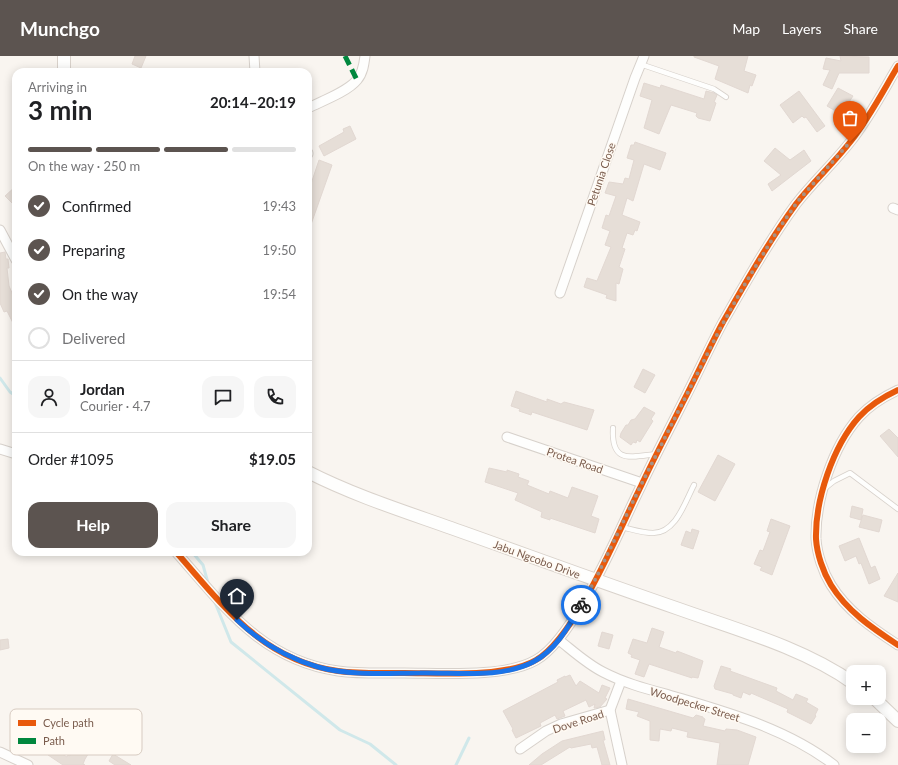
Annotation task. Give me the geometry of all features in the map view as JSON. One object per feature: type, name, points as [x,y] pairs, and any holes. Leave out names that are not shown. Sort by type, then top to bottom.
[{"type":"main road","points":[[64,56],[64,68]]},
{"type":"main road","name":"Jabu Ngcobo Drive","points":[[312,475],[377,501],[741,631],[800,654],[846,678]]},
{"type":"main road","points":[[881,705],[898,721]]},
{"type":"street","points":[[254,56],[255,68]]},
{"type":"street","points":[[312,106],[347,88],[357,80],[364,68],[365,56]]},
{"type":"street","name":"Petunia Close","points":[[560,293],[642,60]]},
{"type":"street","points":[[180,556],[229,612],[254,635],[286,655],[319,667],[338,671],[372,673],[503,671],[525,666],[535,661],[559,640],[595,580],[722,325],[776,233],[798,201],[833,163],[862,126],[898,66]]},
{"type":"street","points":[[0,230],[12,252]]},
{"type":"street","points":[[898,390],[870,406],[858,418],[845,437],[831,467],[823,490],[819,506],[816,540],[828,580],[842,600],[858,617],[898,644]]},
{"type":"street","name":"Protea Road","points":[[508,437],[642,483]]},
{"type":"street","points":[[0,449],[12,453]]},
{"type":"street","name":"Woodpecker Street","points":[[559,640],[595,668],[622,681],[727,713],[764,727],[806,746],[834,765]]},
{"type":"street","name":"Dove Road","points":[[520,749],[546,731],[561,724],[610,710],[622,681]]},
{"type":"street","points":[[610,710],[622,765]]},
{"type":"street","points":[[0,752],[28,765]]},
{"type":"lane","points":[[642,60],[714,89],[726,97]]},
{"type":"lane","points":[[613,428],[613,445],[619,453],[631,457],[657,454]]},
{"type":"lane","points":[[823,490],[834,481],[850,473],[898,509]]},
{"type":"lane","points":[[621,527],[649,533],[663,530],[676,520],[694,485]]},
{"type":"building","points":[[135,56],[146,56],[141,68],[132,64]]},
{"type":"building","points":[[694,56],[748,56],[744,71],[756,75],[752,86],[750,85],[748,93],[715,79],[719,66]]},
{"type":"building","points":[[840,56],[869,57],[869,73],[839,73],[832,89],[823,85],[830,70],[823,69],[826,58],[841,61]]},
{"type":"building","points":[[644,83],[660,88],[661,85],[704,99],[706,91],[714,93],[717,95],[714,102],[716,103],[710,121],[698,118],[696,116],[697,113],[671,105],[659,134],[644,128],[652,100],[640,96]]},
{"type":"building","points":[[838,88],[853,96],[841,114],[827,106]]},
{"type":"building","points":[[799,91],[825,126],[817,132],[806,117],[804,118],[802,116],[793,123],[780,105]]},
{"type":"building","points":[[350,126],[356,139],[324,156],[319,146],[344,132],[343,129]]},
{"type":"building","points":[[635,142],[666,153],[660,170],[644,164],[633,201],[627,198],[622,215],[640,222],[637,231],[635,230],[633,235],[627,233],[622,248],[625,249],[619,267],[623,269],[619,284],[616,283],[616,301],[606,298],[607,295],[584,287],[587,278],[597,281],[611,247],[605,245],[610,231],[602,228],[606,215],[609,216],[616,196],[605,193],[609,182],[623,184],[625,178],[629,179],[634,160],[627,158],[631,145],[634,145]]},
{"type":"building","points":[[775,148],[790,160],[804,150],[811,161],[772,191],[768,184],[781,175],[764,161]]},
{"type":"building","points":[[319,160],[332,165],[312,222],[312,181]]},
{"type":"building","points":[[12,190],[12,203],[5,196]]},
{"type":"building","points":[[5,252],[6,259],[8,259],[9,268],[7,268],[9,286],[12,293],[12,321],[7,311],[4,312],[0,303],[0,253]]},
{"type":"building","points":[[643,369],[655,375],[645,393],[634,387]]},
{"type":"building","points":[[516,391],[547,402],[547,399],[561,404],[564,402],[594,410],[587,430],[532,412],[531,415],[519,411],[520,409],[511,406]]},
{"type":"building","points":[[644,407],[655,413],[651,419],[653,421],[640,442],[637,440],[636,443],[633,442],[631,445],[620,437],[621,433],[626,425],[628,425],[631,420],[635,419]]},
{"type":"building","points":[[889,429],[898,438],[898,457],[880,436]]},
{"type":"building","points":[[718,455],[735,464],[715,501],[698,492]]},
{"type":"building","points":[[489,468],[507,472],[507,470],[519,474],[518,477],[529,481],[527,485],[549,494],[550,491],[568,498],[572,487],[598,496],[591,516],[599,519],[595,533],[550,518],[550,520],[541,517],[542,512],[515,500],[518,493],[485,482]]},
{"type":"building","points":[[852,506],[863,509],[861,520],[850,517]]},
{"type":"building","points":[[863,515],[882,520],[879,532],[859,527]]},
{"type":"building","points":[[771,519],[790,526],[772,575],[760,570],[762,567],[754,564],[760,550],[763,551],[770,532],[767,531]]},
{"type":"building","points":[[692,529],[699,531],[693,549],[681,545],[686,531],[691,533]]},
{"type":"building","points":[[859,538],[871,568],[875,566],[880,579],[869,584],[861,563],[859,564],[856,556],[845,561],[839,546]]},
{"type":"building","points":[[898,573],[898,602],[884,596]]},
{"type":"building","points":[[652,628],[664,632],[659,647],[676,653],[677,651],[703,661],[698,678],[692,678],[649,664],[644,677],[635,674],[640,660],[631,657],[632,655],[628,653],[633,639],[647,643]]},
{"type":"building","points":[[602,632],[613,635],[609,649],[598,646]]},
{"type":"building","points":[[8,639],[9,648],[0,650],[0,640]]},
{"type":"building","points":[[721,666],[731,669],[730,671],[777,688],[776,691],[793,700],[796,694],[808,699],[806,702],[818,709],[815,715],[816,716],[811,724],[787,712],[788,709],[751,693],[750,695],[743,692],[741,698],[715,689],[714,686]]},
{"type":"building","points":[[570,675],[576,686],[580,681],[599,693],[602,685],[610,688],[605,698],[607,699],[600,707],[594,708],[595,704],[589,707],[586,700],[563,711],[565,716],[557,719],[555,715],[540,723],[541,726],[516,738],[512,730],[513,729],[503,711],[558,682],[557,680]]},
{"type":"building","points":[[628,699],[693,718],[696,715],[703,717],[705,719],[703,726],[725,731],[726,729],[737,730],[756,737],[748,765],[717,765],[720,743],[687,737],[688,732],[672,728],[671,731],[660,729],[659,741],[650,740],[650,721],[637,716],[639,712],[626,709]]},
{"type":"building","points":[[603,731],[605,740],[603,740],[610,765],[602,765],[597,747],[592,748],[591,744],[570,747],[541,765],[529,765],[542,754],[562,741]]},
{"type":"building","points":[[48,755],[64,755],[67,757],[68,755],[88,755],[83,764],[85,765],[63,765]]},
{"type":"building","points":[[112,755],[115,755],[131,765],[115,765],[109,761]]},
{"type":"waterway","points":[[0,378],[12,393]]},
{"type":"waterway","points":[[195,556],[203,565],[208,583]]},
{"type":"waterway","points":[[214,600],[231,642],[340,730],[370,744],[396,765]]},
{"type":"waterway","points":[[456,765],[469,738]]},
{"type":"marked path","points":[[345,56],[357,80]]},
{"type":"cycle path","points":[[179,556],[210,591],[246,627],[265,642],[287,655],[311,665],[354,673],[453,674],[507,670],[523,666],[536,660],[551,648],[581,606],[609,554],[651,465],[718,332],[776,232],[809,188],[858,132],[898,66]]},
{"type":"cycle path","points":[[898,390],[887,395],[863,413],[841,443],[827,474],[822,491],[816,524],[816,539],[819,557],[828,580],[837,594],[852,611],[898,645]]},
{"type":"way so far","points":[[581,605],[595,580],[722,325],[745,284],[776,233],[798,201],[850,142]]},
{"type":"route","points":[[237,620],[254,635],[286,655],[319,667],[338,671],[372,673],[482,672],[515,669],[525,666],[544,655],[559,640],[581,605]]}]
